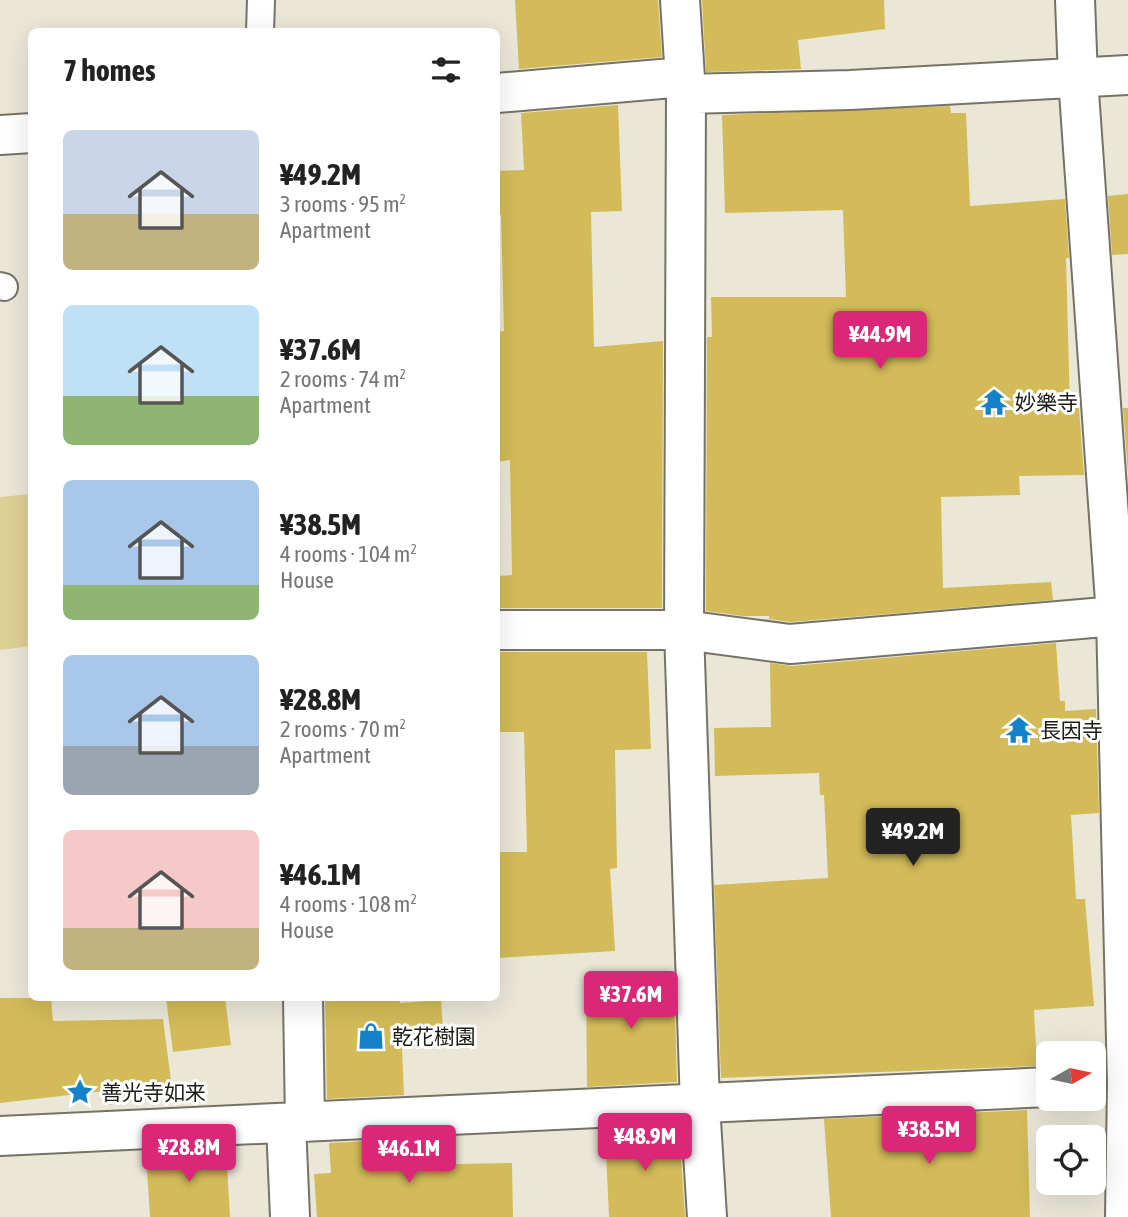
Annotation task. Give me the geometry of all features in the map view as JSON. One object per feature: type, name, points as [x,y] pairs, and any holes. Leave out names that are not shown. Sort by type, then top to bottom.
[{"type":"street","points":[[680,0],[685,85],[684,630],[700,1105],[707,1217]]},
{"type":"street","points":[[1075,0],[1078,78],[1122,616],[1116,1083],[1125,1217]]},
{"type":"street","points":[[500,93],[685,85],[850,90],[1128,75]]},
{"type":"street","points":[[0,135],[28,133]]},
{"type":"street","points":[[500,630],[684,630],[790,644],[1122,616]]},
{"type":"street","points":[[290,1217],[303,1001]]},
{"type":"street","points":[[0,1136],[1036,1088]]},
{"type":"lane","points":[[260,28],[261,0]]},
{"type":"shaded area","points":[[28,494],[28,646],[0,650],[0,497]]},
{"type":"building","points":[[515,0],[658,0],[662,57],[519,69]]},
{"type":"building","points":[[702,0],[884,0],[885,29],[798,40],[801,69],[706,72]]},
{"type":"building","points":[[618,105],[622,211],[591,212],[594,347],[663,341],[662,608],[500,608],[500,576],[512,575],[510,460],[500,462],[500,332],[504,331],[500,171],[524,170],[521,113]]},
{"type":"building","points":[[950,106],[951,113],[966,113],[970,206],[1065,199],[1069,258],[1066,258],[1070,408],[1079,408],[1084,475],[1019,476],[1020,495],[941,497],[943,588],[1051,582],[1053,600],[791,622],[769,619],[769,616],[706,611],[707,337],[712,337],[711,297],[846,297],[843,210],[725,213],[722,115]]},
{"type":"building","points":[[1128,194],[1128,254],[1112,255],[1108,196]]},
{"type":"building","points":[[1123,408],[1128,408],[1128,473]]},
{"type":"building","points":[[1056,643],[1060,701],[1065,701],[1065,711],[1096,709],[1099,813],[1071,815],[1076,899],[1085,899],[1094,1006],[1034,1010],[1036,1066],[721,1078],[714,885],[828,878],[824,795],[820,795],[819,773],[715,776],[714,728],[771,727],[770,663],[792,666]]},
{"type":"building","points":[[500,652],[647,652],[651,749],[615,750],[617,868],[610,869],[615,951],[500,958],[500,852],[527,852],[524,732],[500,732]]},
{"type":"building","points":[[674,976],[677,1082],[587,1087],[586,977]]},
{"type":"building","points":[[0,998],[51,1001],[53,1021],[163,1019],[173,1096],[106,1105],[104,1091],[0,1103]]},
{"type":"building","points":[[166,1001],[225,1001],[231,1045],[173,1052]]},
{"type":"building","points":[[325,1001],[441,1001],[444,1045],[402,1048],[404,1095],[327,1099]]},
{"type":"building","points":[[1027,1110],[1030,1217],[831,1217],[824,1119]]},
{"type":"building","points":[[679,1126],[685,1217],[609,1217],[605,1130]]},
{"type":"building","points":[[406,1139],[407,1165],[512,1163],[513,1217],[317,1217],[314,1174],[331,1173],[329,1143]]},
{"type":"building","points":[[226,1148],[230,1217],[150,1217],[146,1154]]},
{"type":"place","name":"妙樂寺","points":[[994,402]]},
{"type":"place","name":"長因寺","points":[[1019,730]]},
{"type":"place","name":"乾花樹園","points":[[371,1036]]},
{"type":"place","name":"善光寺如来","points":[[80,1092]]}]
